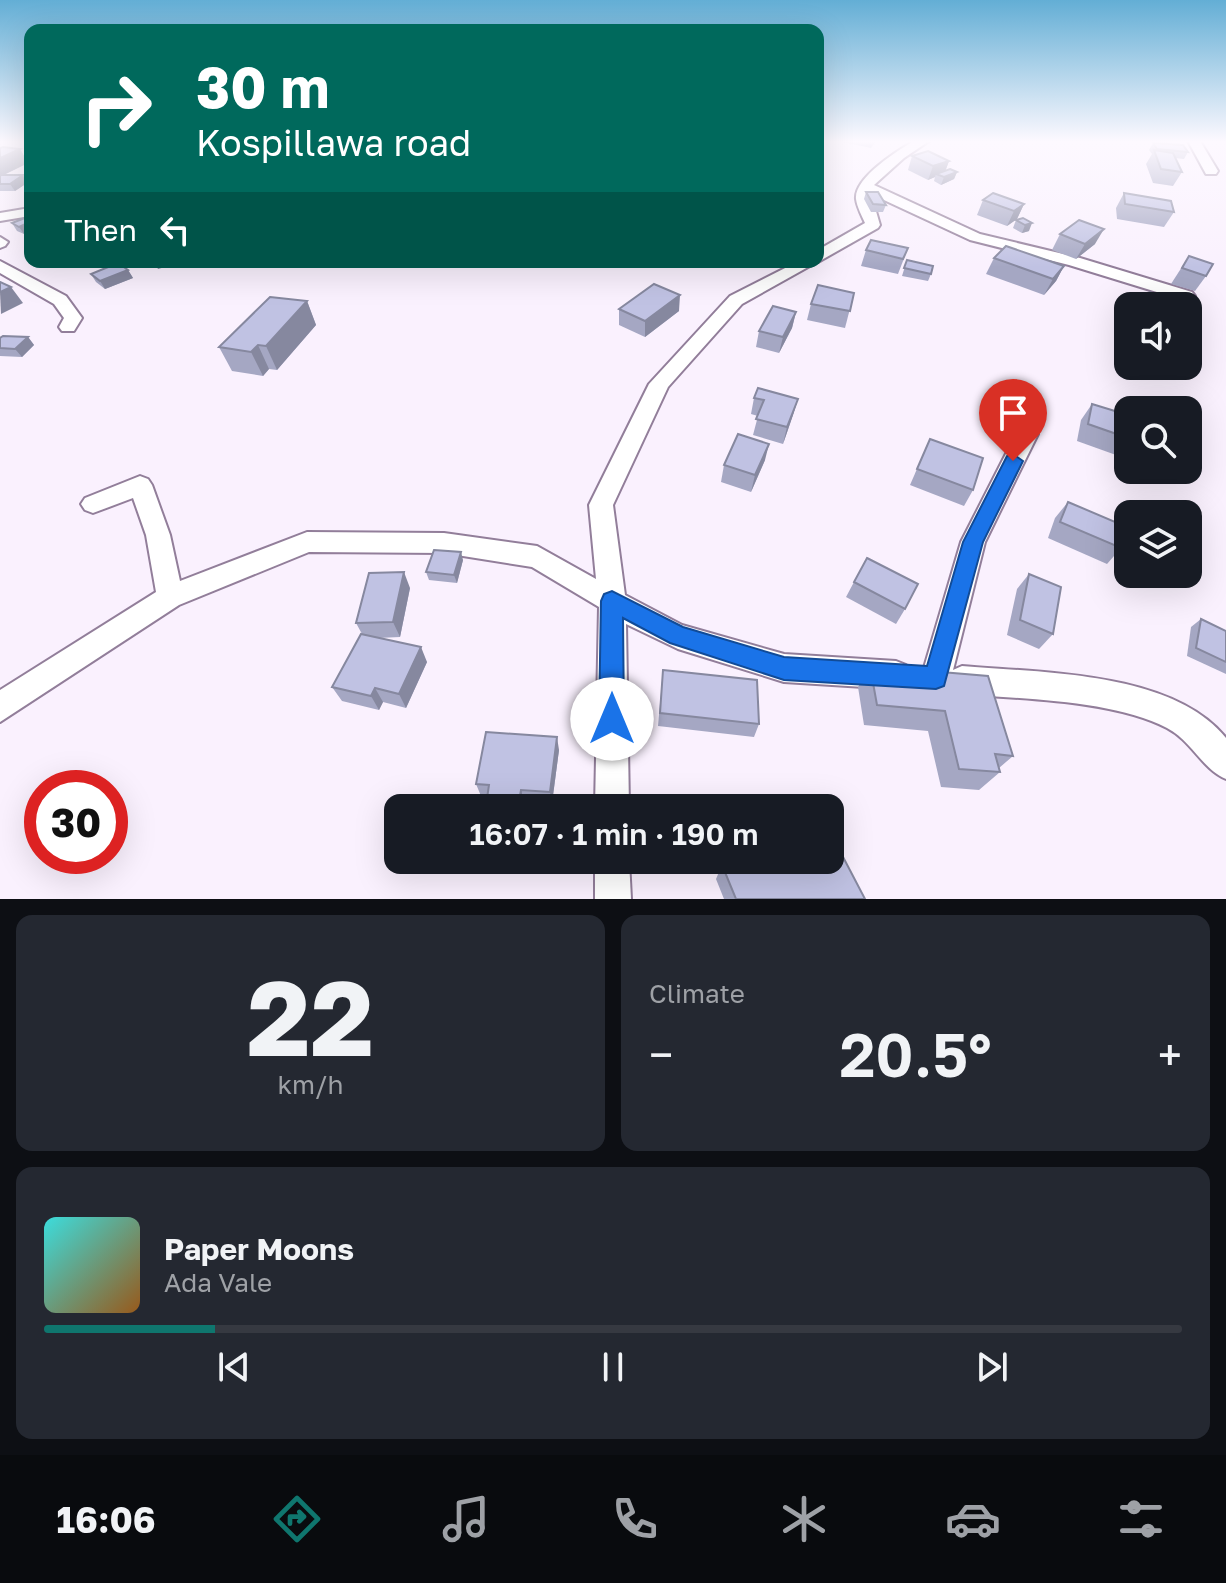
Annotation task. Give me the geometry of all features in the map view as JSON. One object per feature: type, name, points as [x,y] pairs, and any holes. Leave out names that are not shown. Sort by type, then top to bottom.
[{"type":"street","points":[[824,254],[873,225],[863,199],[868,183]]},
{"type":"street","points":[[865,186],[975,237],[1074,261],[1173,292]]},
{"type":"street","points":[[0,217],[24,213]]},
{"type":"street","points":[[612,794],[612,601],[601,505],[659,384],[736,300],[797,268]]},
{"type":"street","points":[[0,283],[8,269],[60,300],[73,318],[68,327]]},
{"type":"street","points":[[936,678],[973,542],[1027,434]]},
{"type":"street","points":[[93,504],[140,485],[158,535],[170,597]]},
{"type":"street","points":[[0,707],[170,597],[307,542],[429,543],[537,557],[678,636],[784,668],[1061,689],[1154,708],[1197,730],[1226,763]]},
{"type":"street","points":[[612,874],[613,899]]},
{"type":"building","points":[[866,192],[878,192],[886,205],[873,204]]},
{"type":"building","points":[[993,193],[1024,204],[1014,211],[983,200]]},
{"type":"building","points":[[1124,193],[1171,201],[1174,212],[1125,204]]},
{"type":"building","points":[[24,218],[24,225],[19,227],[12,223]]},
{"type":"building","points":[[1023,218],[1032,223],[1025,225],[1016,220]]},
{"type":"building","points":[[1079,220],[1104,229],[1085,244],[1060,234]]},
{"type":"building","points":[[871,240],[908,248],[903,259],[866,250]]},
{"type":"building","points":[[1006,246],[1064,266],[1053,279],[994,258]]},
{"type":"building","points":[[1189,256],[1213,264],[1206,276],[1182,268]]},
{"type":"building","points":[[907,260],[933,266],[931,274],[904,268]]},
{"type":"building","points":[[106,268],[128,270],[100,281],[91,274]]},
{"type":"building","points":[[0,282],[11,287],[0,292]]},
{"type":"building","points":[[654,284],[680,295],[645,321],[619,309]]},
{"type":"building","points":[[818,285],[854,293],[850,311],[811,304]]},
{"type":"building","points":[[270,297],[307,301],[266,346],[258,345],[251,352],[219,347]]},
{"type":"building","points":[[773,306],[796,312],[783,337],[759,331]]},
{"type":"building","points":[[28,337],[15,349],[0,348],[0,338]]},
{"type":"building","points":[[758,388],[798,399],[787,427],[756,419],[764,400],[754,398]]},
{"type":"building","points":[[1092,404],[1114,411],[1114,433],[1088,424]]},
{"type":"building","points":[[738,434],[769,444],[755,475],[724,465]]},
{"type":"building","points":[[930,439],[983,458],[973,490],[917,469]]},
{"type":"building","points":[[1068,502],[1114,521],[1114,545],[1060,522]]},
{"type":"building","points":[[434,550],[461,552],[454,575],[426,572]]},
{"type":"building","points":[[867,558],[918,584],[905,609],[854,582]]},
{"type":"building","points":[[404,572],[393,622],[356,623],[369,573]]},
{"type":"building","points":[[1029,574],[1061,587],[1053,634],[1020,620]]},
{"type":"building","points":[[1201,619],[1226,631],[1226,662],[1196,648]]},
{"type":"building","points":[[361,634],[421,647],[399,694],[375,688],[371,696],[332,687]]},
{"type":"building","points":[[870,666],[988,676],[1013,756],[995,754],[1000,772],[959,769],[945,711],[877,705]]},
{"type":"building","points":[[663,670],[757,680],[759,724],[660,713]]},
{"type":"building","points":[[486,732],[557,737],[550,792],[521,790],[520,794],[488,794],[489,785],[476,784]]},
{"type":"building","points":[[844,859],[865,899],[736,899],[726,874],[844,874]]},
{"type":"route","points":[[612,719],[612,601],[678,636],[784,668],[936,678],[973,542],[1013,461]]}]
